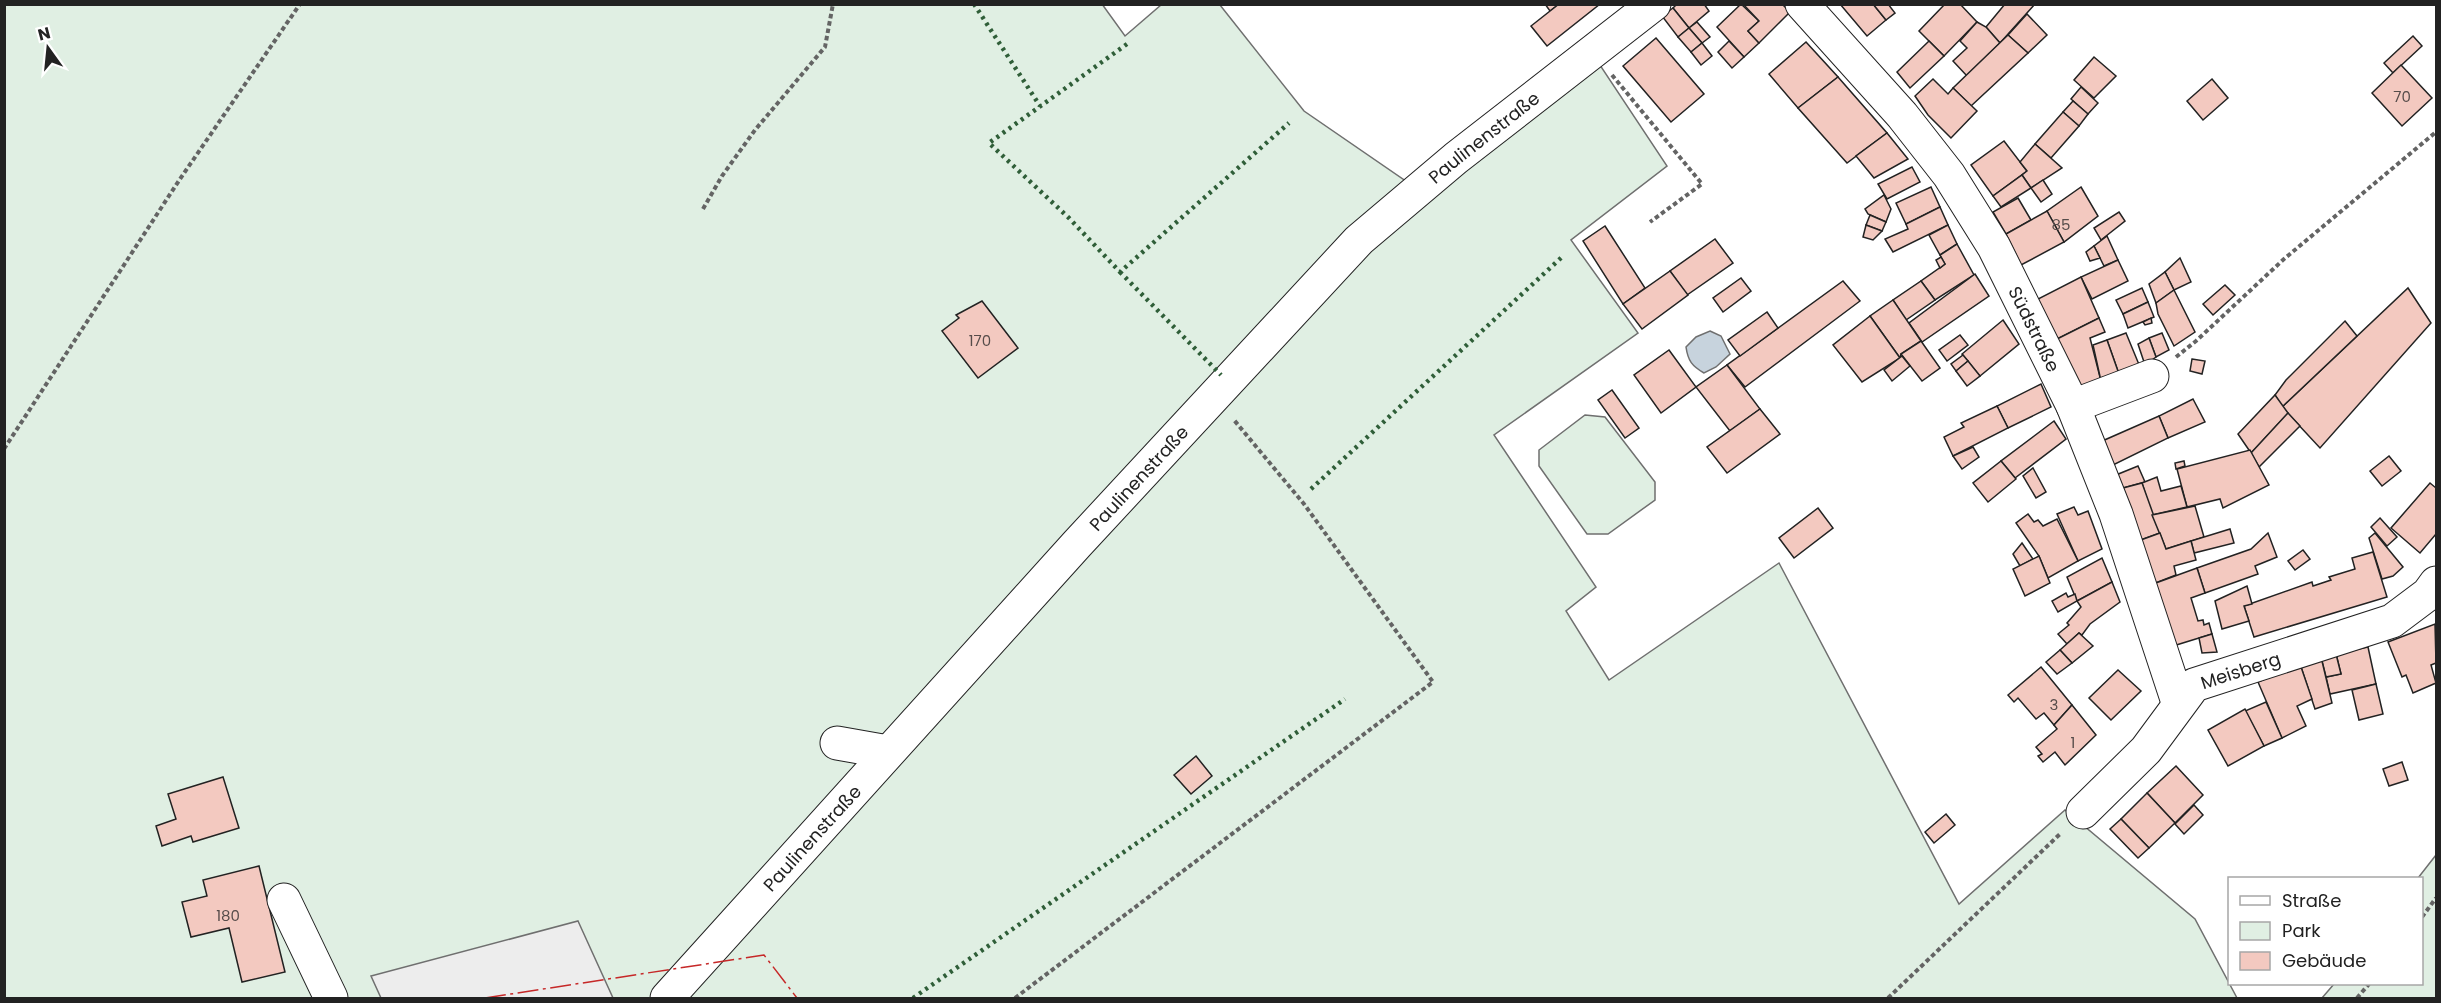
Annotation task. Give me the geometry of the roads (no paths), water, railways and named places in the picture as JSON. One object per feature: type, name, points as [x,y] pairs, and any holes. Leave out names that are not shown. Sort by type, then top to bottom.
[{"type":"street","name":"Paulinenstraße","points":[[667,999],[1077,544],[1216,397],[1359,240],[1456,158],[1653,4]]},
{"type":"street","name":"Südstraße","points":[[1802,4],[1902,115],[1949,175],[1994,247],[2073,406],[2116,514],[2178,702]]},
{"type":"street","points":[[2073,406],[2152,376]]},
{"type":"street","name":"Meisberg","points":[[2083,812],[2145,750],[2178,702],[2194,685],[2392,621],[2428,594],[2436,583]]},
{"type":"street","points":[[837,743],[888,752]]},
{"type":"street","points":[[284,900],[331,999]]}]
